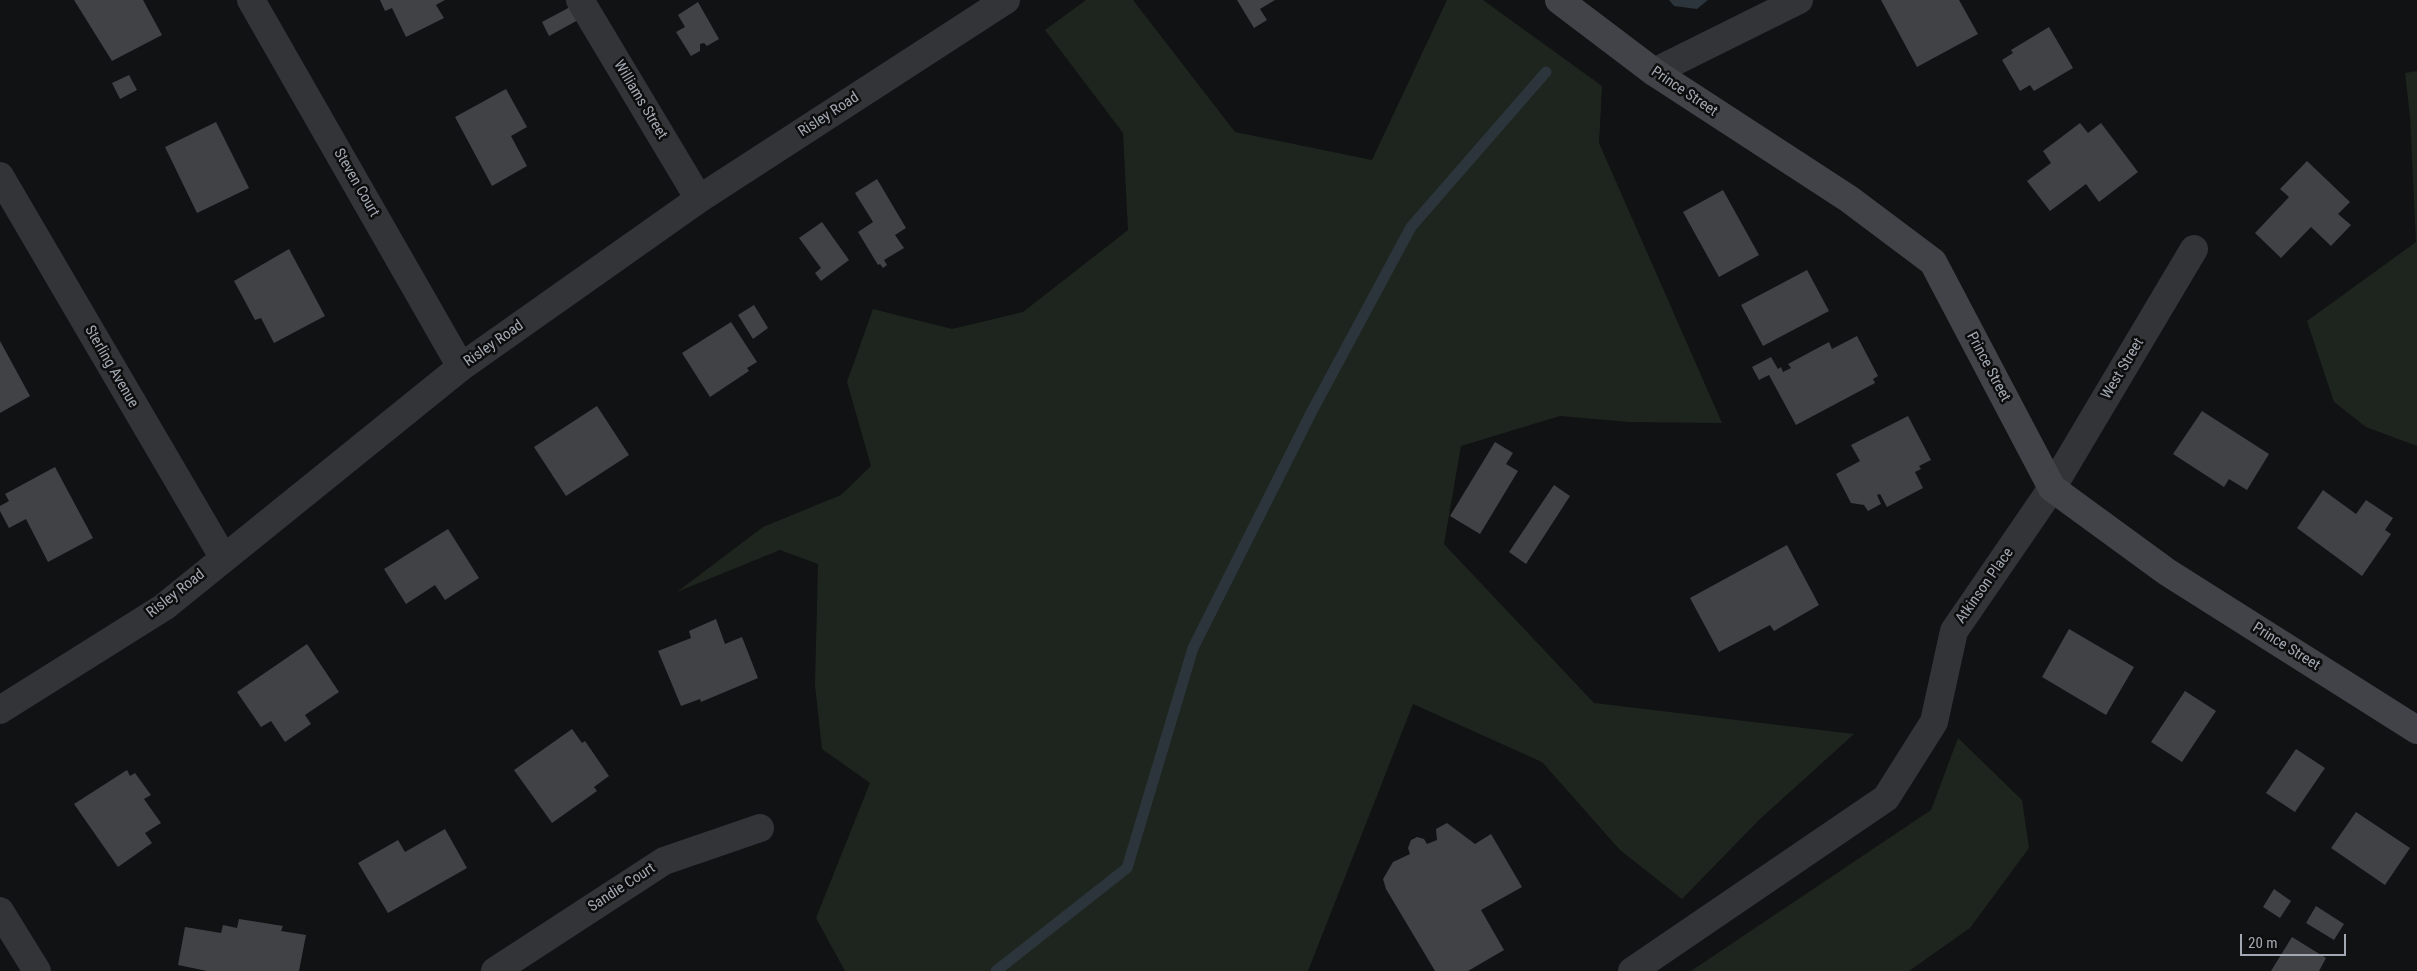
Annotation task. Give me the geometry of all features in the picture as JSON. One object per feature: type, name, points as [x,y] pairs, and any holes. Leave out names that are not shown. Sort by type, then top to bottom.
[{"type":"street","name":"Steven Court","points":[[251,0],[461,367]]},
{"type":"street","name":"Williams Street","points":[[580,0],[699,199]]},
{"type":"street","name":"Risley Road","points":[[0,710],[164,607],[222,557],[461,367],[699,199],[1006,0]]},
{"type":"street","name":"Prince Street","points":[[1559,0],[1654,72],[1849,200],[1933,262],[2052,488],[2167,572],[2417,730]]},
{"type":"street","points":[[1654,72],[1799,0]]},
{"type":"street","name":"Sterling Avenue","points":[[0,176],[222,557]]},
{"type":"street","name":"West Street","points":[[2052,488],[2194,249]]},
{"type":"street","name":"Atkinson Place","points":[[1632,971],[1886,798],[1934,722],[1954,631],[2052,488]]},
{"type":"street","name":"Sandie Court","points":[[495,971],[664,861],[760,828]]},
{"type":"street","points":[[0,911],[37,971]]},
{"type":"shaded area","points":[[1086,0],[1133,0],[1235,132],[1372,160],[1447,0],[1483,0],[1602,86],[1599,143],[1722,423],[1629,422],[1560,416],[1461,446],[1444,544],[1594,703],[1854,734],[1760,819],[1682,899],[1620,850],[1542,762],[1413,704],[1308,971],[845,971],[816,918],[870,783],[822,749],[815,685],[818,564],[780,550],[677,592],[763,527],[841,495],[871,466],[847,382],[873,309],[952,329],[1023,312],[1128,230],[1123,133],[1045,30]]},
{"type":"shaded area","points":[[1669,0],[1708,0],[1697,9],[1674,6]]},
{"type":"shaded area","points":[[2417,71],[2417,446],[2366,427],[2334,402],[2307,321],[2416,242],[2410,116],[2405,73]]},
{"type":"shaded area","points":[[1958,738],[2022,800],[2029,848],[1970,928],[1909,971],[1691,971],[1931,810]]},
{"type":"building","points":[[74,0],[143,0],[162,35],[112,61]]},
{"type":"building","points":[[380,0],[445,0],[436,5],[444,18],[406,37],[392,8],[385,11]]},
{"type":"building","points":[[1237,0],[1275,0],[1260,9],[1267,20],[1254,28]]},
{"type":"building","points":[[1881,0],[1959,0],[1978,34],[1917,67]]},
{"type":"building","points":[[698,2],[719,39],[707,46],[704,43],[700,44],[700,51],[691,56],[676,32],[685,27],[678,15]]},
{"type":"building","points":[[572,6],[580,19],[549,36],[542,22]]},
{"type":"building","points":[[2049,27],[2073,68],[2034,91],[2030,85],[2020,91],[2002,60],[2013,53],[2011,50]]},
{"type":"building","points":[[129,75],[137,90],[120,99],[112,83]]},
{"type":"building","points":[[506,89],[527,127],[511,136],[527,166],[492,186],[455,117]]},
{"type":"building","points":[[216,122],[249,188],[197,213],[165,147]]},
{"type":"building","points":[[2080,123],[2088,133],[2101,123],[2138,172],[2099,202],[2086,184],[2050,211],[2027,181],[2051,163],[2043,151]]},
{"type":"building","points":[[2307,161],[2350,202],[2338,214],[2351,225],[2331,246],[2311,227],[2281,258],[2255,233],[2289,197],[2280,189]]},
{"type":"building","points":[[877,179],[906,228],[895,235],[904,248],[884,260],[887,265],[883,268],[880,264],[878,265],[858,232],[873,222],[855,193]]},
{"type":"building","points":[[1723,190],[1759,255],[1719,277],[1683,212]]},
{"type":"building","points":[[822,222],[849,260],[821,281],[815,273],[821,268],[799,238]]},
{"type":"building","points":[[289,249],[325,316],[274,343],[261,318],[255,320],[234,281]]},
{"type":"building","points":[[1807,270],[1829,311],[1763,346],[1741,305]]},
{"type":"building","points":[[754,305],[768,328],[753,339],[738,315]]},
{"type":"building","points":[[731,322],[757,362],[747,368],[749,371],[710,397],[682,353]]},
{"type":"building","points":[[1857,336],[1878,376],[1873,379],[1875,383],[1796,425],[1769,375],[1759,380],[1752,367],[1771,357],[1778,369],[1781,367],[1783,372],[1791,368],[1788,364],[1829,342],[1832,349]]},
{"type":"building","points":[[0,341],[30,396],[0,413]]},
{"type":"building","points":[[597,406],[629,455],[566,496],[534,447]]},
{"type":"building","points":[[2202,411],[2269,454],[2247,490],[2229,479],[2224,487],[2173,454]]},
{"type":"building","points":[[1908,416],[1931,460],[1919,466],[1921,469],[1915,472],[1923,488],[1887,507],[1880,494],[1877,495],[1881,504],[1868,511],[1864,505],[1851,503],[1836,474],[1860,461],[1851,445]]},
{"type":"building","points":[[1495,442],[1513,453],[1506,464],[1518,471],[1480,534],[1450,516]]},
{"type":"building","points":[[55,467],[93,538],[48,562],[26,519],[9,528],[0,511],[0,506],[9,501],[5,494]]},
{"type":"building","points":[[1554,485],[1570,496],[1526,564],[1509,552]]},
{"type":"building","points":[[2323,490],[2356,514],[2366,500],[2393,518],[2385,530],[2391,534],[2362,576],[2297,528]]},
{"type":"building","points":[[448,529],[479,578],[445,600],[435,585],[406,604],[384,569]]},
{"type":"building","points":[[1787,545],[1819,605],[1774,631],[1770,625],[1719,652],[1690,598]]},
{"type":"building","points":[[716,619],[725,644],[742,637],[758,678],[701,702],[700,699],[681,706],[658,651],[691,638],[689,631]]},
{"type":"building","points":[[2069,629],[2134,667],[2106,715],[2042,677]]},
{"type":"building","points":[[307,644],[339,692],[305,715],[311,724],[285,742],[271,721],[261,727],[237,692]]},
{"type":"building","points":[[2185,691],[2216,711],[2182,762],[2151,742]]},
{"type":"building","points":[[572,729],[582,743],[585,741],[609,776],[594,787],[597,791],[552,823],[514,770]]},
{"type":"building","points":[[2296,749],[2325,768],[2295,812],[2266,793]]},
{"type":"building","points":[[127,770],[130,776],[135,773],[151,795],[144,799],[161,823],[145,833],[152,843],[118,867],[74,804]]},
{"type":"building","points":[[2356,812],[2410,848],[2385,885],[2331,848]]},
{"type":"building","points":[[1447,823],[1475,844],[1491,834],[1522,887],[1481,910],[1504,950],[1468,971],[1435,971],[1386,889],[1383,879],[1393,862],[1410,854],[1408,848],[1411,840],[1417,837],[1424,839],[1427,844],[1437,840],[1436,829]]},
{"type":"building","points":[[445,829],[467,868],[388,913],[358,863],[398,840],[405,852]]},
{"type":"building","points":[[2274,889],[2291,901],[2280,918],[2263,907]]},
{"type":"building","points":[[2316,906],[2344,924],[2334,940],[2306,923]]},
{"type":"building","points":[[239,919],[283,926],[281,931],[306,935],[299,971],[207,971],[178,965],[185,927],[221,933],[223,925],[237,928]]},
{"type":"building","points":[[2292,937],[2326,958],[2319,971],[2271,971]]},
{"type":"waterway","points":[[996,971],[1127,868],[1193,648],[1311,413],[1411,227],[1546,72]]}]
